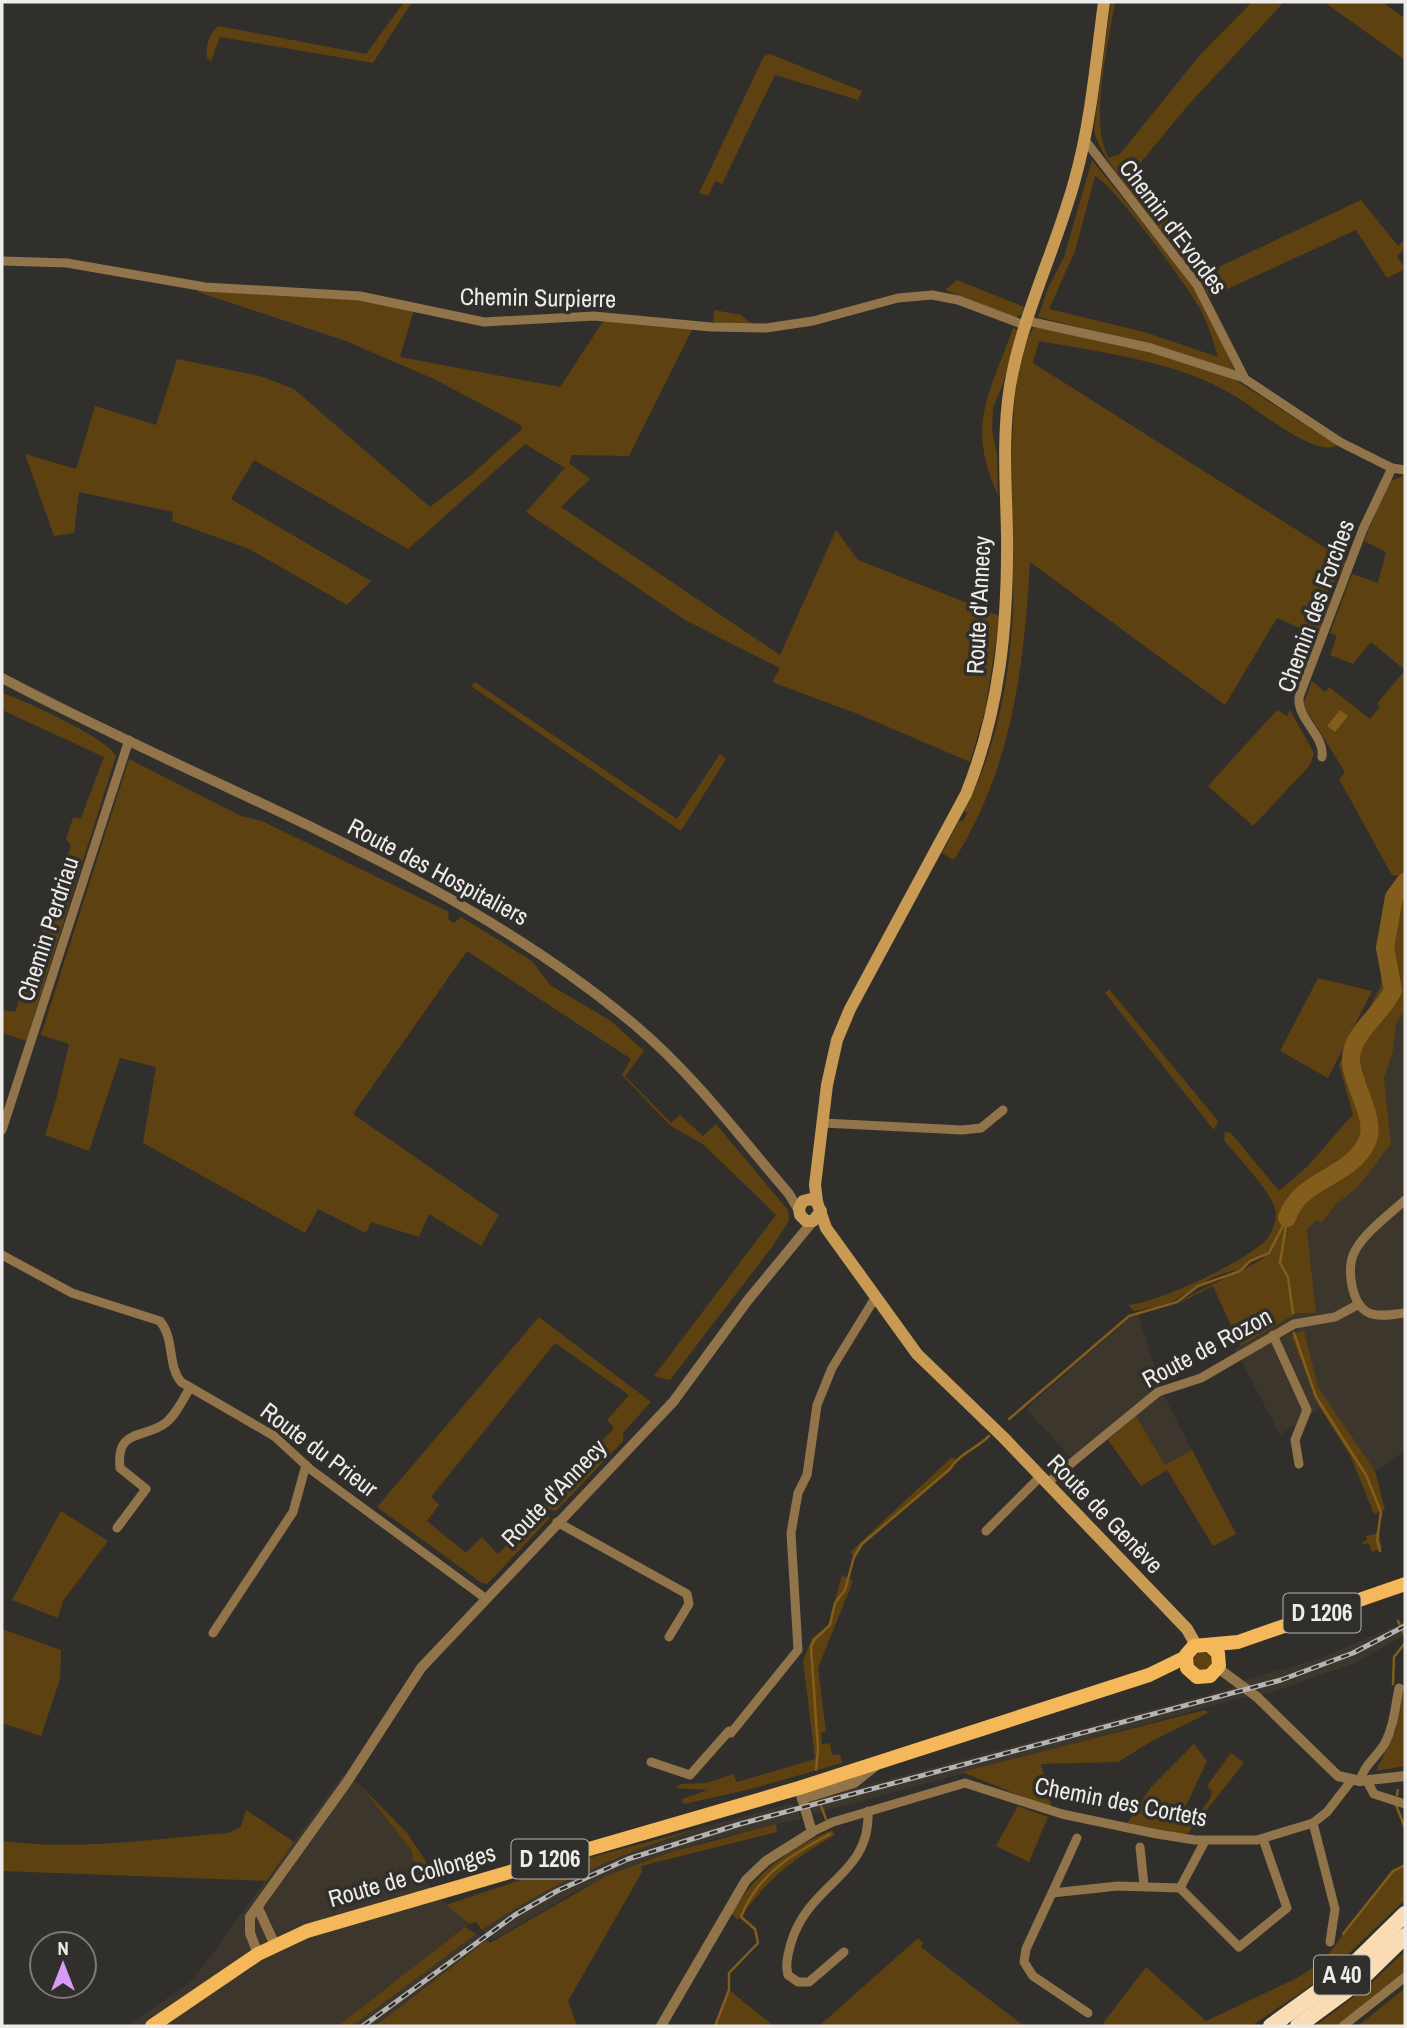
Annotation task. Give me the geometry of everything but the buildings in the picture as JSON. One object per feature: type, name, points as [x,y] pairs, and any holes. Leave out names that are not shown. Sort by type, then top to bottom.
[{"type":"highway","name":"A 40","points":[[1271,2026],[1348,1970],[1405,1914]]},
{"type":"highway","name":"A 40","points":[[1298,2026],[1359,1981],[1405,1936]]},
{"type":"main road","name":"Route d'Annecy","points":[[809,1210],[815,1185],[833,1054],[843,1024],[966,794],[984,743],[1005,633],[1005,420],[1010,383],[1072,191],[1084,139],[1104,2]]},
{"type":"main road","name":"Route de Genève","points":[[809,1210],[826,1228],[917,1354],[1211,1653]]},
{"type":"main road","name":"D 1206","points":[[1211,1653],[1405,1584]]},
{"type":"main road","points":[[1211,1653],[1206,1678],[1191,1673],[1186,1657],[1211,1653]]},
{"type":"main road","name":"D 1206","points":[[883,1760],[1149,1675],[1186,1657]]},
{"type":"main road","name":"D 1206","points":[[1149,1675],[1191,1673]]},
{"type":"main road","name":"Route de Collonges","points":[[152,2026],[258,1954],[342,1919],[801,1794],[827,1779],[883,1760]]},
{"type":"street","name":"Chemin d'Evordes","points":[[1084,139],[1197,285],[1245,379]]},
{"type":"street","name":"Chemin Surpierre","points":[[2,261],[67,263],[205,287],[360,296],[484,322],[594,316],[710,327],[766,328],[813,321],[898,298],[932,295],[958,300],[1028,323]]},
{"type":"street","name":"Chemin d'Evordes","points":[[1028,323],[1152,348],[1245,379],[1300,418],[1392,468],[1405,470]]},
{"type":"street","name":"Chemin des Forches","points":[[1322,757],[1322,746],[1302,712],[1299,697],[1363,529],[1392,468]]},
{"type":"street","name":"Route des Hospitaliers","points":[[2,678],[443,894],[536,949],[605,1000],[662,1048],[789,1194],[809,1210]]},
{"type":"street","name":"Chemin Perdriau","points":[[2,1130],[129,740]]},
{"type":"street","points":[[823,1123],[962,1130],[981,1128],[1003,1110]]},
{"type":"street","points":[[1405,1200],[1354,1252],[1352,1272],[1354,1292],[1359,1304],[1373,1314],[1405,1313]]},
{"type":"street","name":"Route d'Annecy","points":[[258,1908],[347,1782],[421,1668],[673,1402],[797,1237],[809,1210]]},
{"type":"street","points":[[2,1255],[72,1293],[160,1321],[170,1337],[178,1379],[190,1388],[167,1423],[132,1434],[125,1442],[119,1458],[120,1468],[146,1489],[117,1528]]},
{"type":"street","points":[[651,1762],[690,1775],[729,1731],[731,1733],[798,1650],[791,1533],[798,1493],[807,1475],[817,1405],[832,1368],[875,1298]]},
{"type":"street","name":"Route de Rozon","points":[[986,1531],[1043,1480],[1158,1392],[1201,1378],[1300,1322],[1340,1315],[1359,1304]]},
{"type":"street","points":[[1273,1335],[1307,1410],[1295,1440],[1299,1464]]},
{"type":"street","name":"Route du Prieur","points":[[190,1388],[253,1422],[306,1465],[485,1598]]},
{"type":"street","points":[[213,1633],[293,1513],[306,1465]]},
{"type":"street","points":[[557,1522],[687,1594],[689,1604],[669,1637]]},
{"type":"street","name":"Route de Genève","points":[[1211,1653],[1338,1776],[1360,1781],[1377,1796],[1405,1804]]},
{"type":"street","name":"Chemin des Cortets","points":[[812,1832],[833,1822],[965,1783],[1062,1814],[1157,1834],[1205,1841],[1263,1839],[1313,1823],[1360,1781],[1363,1771],[1379,1753],[1392,1727],[1399,1688]]},
{"type":"street","points":[[661,2026],[746,1880],[766,1861],[812,1832],[801,1794],[854,1783],[883,1760]]},
{"type":"street","points":[[1360,1781],[1405,1776]]},
{"type":"street","points":[[844,1952],[809,1982],[797,1982],[788,1975],[787,1959],[798,1925],[824,1888],[858,1856],[867,1831],[868,1811]]},
{"type":"street","points":[[1313,1823],[1334,1905],[1331,1942]]},
{"type":"street","points":[[1077,1838],[1026,1949],[1024,1962],[1032,1976],[1088,2013]]},
{"type":"street","points":[[1052,1893],[1144,1885],[1180,1888],[1238,1947],[1287,1908],[1263,1839]]},
{"type":"street","points":[[1180,1888],[1205,1841]]},
{"type":"street","points":[[1140,1847],[1144,1885]]},
{"type":"street","points":[[258,1908],[275,1945]]},
{"type":"street","points":[[258,1908],[249,1923],[258,1954]]},
{"type":"street","points":[[1343,2026],[1405,1977]]},
{"type":"shaded area","points":[[404,2],[412,2],[373,63],[220,37],[211,61],[207,58],[208,40],[219,26],[366,54]]},
{"type":"shaded area","points":[[1111,2],[1115,2],[1100,104],[1103,143],[1109,158],[1120,154],[1199,56],[1252,2],[1284,2],[1190,103],[1132,173],[1208,272],[1361,200],[1398,246],[1405,240],[1405,248],[1397,256],[1405,269],[1387,278],[1356,230],[1210,297],[1126,186],[1098,143],[1094,129]]},
{"type":"shaded area","points":[[1324,2],[1382,2],[1403,17],[1405,13],[1405,60]]},
{"type":"shaded area","points":[[770,54],[862,91],[858,100],[775,75],[722,184],[715,181],[708,196],[699,193],[764,56]]},
{"type":"shaded area","points":[[1092,160],[1195,288],[1220,334],[1235,372],[1166,348],[1038,317],[1048,288],[1064,257]],"holes":[[[1095,176],[1149,236],[1192,295],[1205,319],[1218,357],[1144,332],[1049,309],[1075,251]]]},
{"type":"shaded area","points":[[957,280],[1024,307],[1022,314],[1015,318],[945,290]]},
{"type":"shaded area","points":[[199,289],[363,299],[414,310],[400,357],[560,387],[604,320],[693,328],[629,456],[572,455],[569,463],[590,479],[561,507],[780,655],[836,530],[858,560],[1000,616],[985,711],[970,762],[858,714],[772,682],[780,668],[685,620],[526,512],[565,468],[525,444],[408,549],[254,460],[231,499],[371,581],[347,605],[249,549],[172,521],[173,512],[79,492],[74,533],[54,536],[25,454],[76,469],[95,406],[156,425],[177,359],[260,376],[294,389],[430,507],[469,477],[522,429],[521,425],[434,379],[346,341],[198,292]]},
{"type":"shaded area","points":[[714,310],[741,315],[751,324],[713,324]]},
{"type":"shaded area","points":[[1034,327],[1134,345],[1229,376],[1337,445],[1315,445],[1301,439],[1235,396],[1189,374],[1115,354],[1039,341],[1033,363],[1346,561],[1328,590],[1330,601],[1318,636],[1277,618],[1225,705],[1030,562],[1024,640],[1012,716],[989,790],[974,825],[954,860],[942,853],[959,821],[963,821],[967,813],[964,811],[985,763],[1000,711],[1009,658],[1013,605],[1013,418],[1024,349]]},
{"type":"shaded area","points":[[1013,328],[1018,330],[1003,384],[993,407],[992,430],[997,454],[998,495],[988,470],[982,429],[989,392]]},
{"type":"shaded area","points":[[1405,475],[1405,670],[1371,642],[1353,664],[1330,655],[1337,636],[1330,633],[1352,574],[1378,583],[1386,552],[1364,541],[1386,488],[1391,481]]},
{"type":"shaded area","points":[[1405,670],[1405,1010],[1396,1024],[1393,1051],[1384,1079],[1391,1144],[1357,1188],[1335,1205],[1322,1223],[1316,1220],[1307,1230],[1316,1313],[1297,1313],[1240,1346],[1213,1286],[1177,1304],[1257,1262],[1272,1250],[1249,1260],[1240,1270],[1200,1284],[1174,1301],[1134,1311],[1128,1305],[1179,1290],[1219,1271],[1253,1251],[1271,1233],[1276,1214],[1270,1197],[1224,1140],[1225,1132],[1231,1133],[1279,1191],[1308,1166],[1353,1114],[1339,1064],[1381,986],[1386,904],[1401,876],[1392,875],[1339,779],[1345,772],[1303,705],[1312,681],[1325,692],[1329,687],[1370,719],[1380,707],[1377,704]]},
{"type":"shaded area","points":[[475,682],[677,819],[720,754],[726,759],[681,831],[471,686]]},
{"type":"shaded area","points":[[2,693],[82,730],[116,756],[26,1041],[2,1033],[2,1010],[15,1012],[71,845],[66,839],[73,818],[81,818],[104,757],[2,710]]},
{"type":"shaded area","points":[[1277,710],[1287,716],[1290,710],[1314,753],[1310,765],[1253,826],[1208,786]]},
{"type":"shaded area","points":[[1340,710],[1348,716],[1335,732],[1327,726]]},
{"type":"shaded area","points":[[129,759],[241,816],[262,821],[449,912],[448,919],[454,923],[461,917],[532,961],[550,985],[611,1021],[644,1051],[625,1076],[671,1123],[680,1115],[703,1136],[716,1124],[788,1210],[789,1221],[670,1380],[654,1376],[776,1215],[704,1145],[671,1126],[622,1075],[631,1059],[467,951],[353,1114],[499,1215],[481,1246],[429,1214],[419,1237],[371,1222],[366,1233],[318,1209],[305,1233],[143,1143],[156,1067],[120,1058],[89,1151],[45,1135],[69,1044],[41,1035]]},
{"type":"shaded area","points":[[1318,978],[1372,991],[1328,1078],[1280,1051]]},
{"type":"shaded area","points":[[1109,989],[1218,1121],[1214,1130],[1105,993]]},
{"type":"shaded area","points":[[1405,1010],[1405,1451],[1375,1471],[1318,1388],[1304,1330],[1291,1337],[1320,1408],[1280,1435],[1235,1349],[1297,1313],[1316,1313],[1307,1230],[1317,1219],[1322,1223],[1335,1205],[1357,1188],[1391,1144],[1384,1079],[1393,1051],[1396,1024]]},
{"type":"shaded area","points":[[1138,1315],[1164,1396],[1192,1450],[1165,1465],[1136,1416],[1077,1464],[1026,1409],[1129,1318]]},
{"type":"shaded area","points":[[539,1317],[651,1402],[623,1433],[623,1441],[556,1511],[545,1511],[550,1518],[487,1584],[377,1507]],"holes":[[[555,1343],[629,1395],[607,1420],[614,1428],[498,1554],[482,1537],[466,1553],[427,1521],[439,1505],[431,1497]]]},
{"type":"shaded area","points":[[1304,1330],[1318,1387],[1375,1471],[1385,1510],[1374,1514],[1350,1455],[1320,1408],[1291,1336]]},
{"type":"shaded area","points":[[1136,1416],[1165,1465],[1192,1450],[1236,1534],[1213,1546],[1167,1470],[1141,1486],[1108,1440]]},
{"type":"shaded area","points":[[951,1458],[956,1459],[950,1469],[863,1544],[854,1557],[851,1552]]},
{"type":"shaded area","points":[[61,1511],[108,1541],[63,1601],[58,1618],[12,1600]]},
{"type":"shaded area","points":[[1379,1533],[1382,1548],[1372,1552],[1369,1543],[1363,1545],[1362,1542],[1367,1540],[1366,1536]]},
{"type":"shaded area","points":[[842,1575],[853,1581],[818,1668],[826,1731],[821,1733],[822,1744],[830,1743],[832,1755],[840,1754],[842,1763],[751,1789],[684,1804],[682,1799],[708,1790],[675,1788],[681,1784],[706,1783],[733,1774],[737,1782],[815,1759],[803,1660],[812,1638],[828,1626]]},
{"type":"shaded area","points":[[1405,1622],[1405,1635],[1355,1663],[1267,1694],[1245,1697],[814,1814],[811,1809],[812,1801],[848,1790],[1232,1688],[1245,1680],[1318,1659]]},
{"type":"shaded area","points":[[2,1629],[61,1650],[60,1679],[41,1736],[2,1723]]},
{"type":"shaded area","points":[[1199,1652],[1207,1652],[1212,1661],[1210,1668],[1199,1670],[1194,1665],[1194,1657]]},
{"type":"shaded area","points":[[1403,1686],[1405,1766],[1376,1771],[1396,1730]]},
{"type":"shaded area","points":[[1205,1710],[1208,1713],[1152,1741],[1118,1762],[1041,1764],[1052,1809],[962,1772]]},
{"type":"shaded area","points":[[1194,1744],[1207,1761],[1183,1812],[1189,1818],[1196,1817],[1210,1799],[1212,1791],[1207,1786],[1231,1753],[1244,1763],[1188,1833],[1157,1832],[1128,1822],[1151,1787]]},
{"type":"shaded area","points":[[344,1773],[361,1786],[411,1850],[415,1865],[426,1876],[434,1893],[470,1924],[465,1928],[487,1940],[375,2026],[126,2026],[189,1983]]},
{"type":"shaded area","points":[[361,1786],[407,1833],[435,1875],[426,1876],[415,1865],[411,1850]]},
{"type":"shaded area","points":[[790,1804],[797,1807],[801,1819],[711,1840],[638,1864],[578,1890],[495,1939],[482,1930],[528,1900],[602,1862],[711,1825]]},
{"type":"shaded area","points":[[1018,1806],[1048,1817],[1029,1862],[996,1846]]},
{"type":"shaded area","points":[[246,1810],[294,1842],[266,1881],[2,1871],[2,1841],[60,1845],[228,1833],[241,1827]]},
{"type":"shaded area","points":[[776,1824],[777,1832],[641,1866],[642,1872],[568,2001],[577,2026],[375,2026],[487,1940],[490,1943],[606,1876],[668,1853]]},
{"type":"shaded area","points":[[711,1825],[592,1868],[536,1896],[482,1930],[476,1922],[470,1924],[446,1905],[577,1861]]},
{"type":"shaded area","points":[[832,1830],[835,1835],[781,1871],[738,1920],[731,1913],[751,1886],[774,1864],[801,1845]]},
{"type":"shaded area","points":[[1405,1865],[1405,1900],[1324,1977],[1251,2026],[1101,2026],[1146,1967],[1206,2021],[1297,1978],[1322,1962],[1393,1871]]},
{"type":"shaded area","points":[[465,1927],[476,1934],[352,2026],[338,2026]]},
{"type":"shaded area","points":[[918,1938],[923,1943],[921,1947],[1024,2026],[819,2026]]},
{"type":"shaded area","points":[[1405,1951],[1405,1972],[1337,2026],[1315,2026],[1368,1986]]},
{"type":"shaded area","points":[[1405,1988],[1405,2026],[1358,2026]]},
{"type":"shaded area","points":[[729,1990],[774,2026],[715,2026]]},
{"type":"waterway","points":[[1287,1218],[1302,1194],[1349,1164],[1367,1142],[1367,1112],[1351,1058],[1357,1039],[1393,990],[1385,948],[1394,897],[1405,882]]},
{"type":"waterway","points":[[1009,1419],[1129,1316],[1177,1302],[1198,1286],[1240,1271],[1250,1261],[1269,1253],[1287,1218]]},
{"type":"waterway","points":[[1287,1219],[1280,1263],[1288,1277],[1293,1313]]},
{"type":"waterway","points":[[1294,1333],[1316,1397],[1366,1475],[1381,1512],[1377,1540],[1380,1551]]},
{"type":"waterway","points":[[816,1770],[818,1749],[811,1647],[814,1640],[830,1625],[835,1603],[845,1590],[854,1557],[862,1544],[950,1469],[958,1459],[989,1436]]},
{"type":"waterway","points":[[1398,1621],[1405,1636]]},
{"type":"waterway","points":[[1393,1684],[1394,1657],[1405,1643]]},
{"type":"waterway","points":[[1397,1795],[1398,1790]]},
{"type":"waterway","points":[[1396,1805],[1405,1828]]},
{"type":"waterway","points":[[821,1806],[826,1819]]},
{"type":"waterway","points":[[715,2026],[729,1990],[729,1973],[758,1943],[755,1929],[741,1917],[748,1902],[756,1889],[777,1867],[830,1834]]},
{"type":"waterway","points":[[1343,1934],[1393,1871],[1405,1865]]},
{"type":"railway","points":[[363,2026],[515,1915],[557,1891],[628,1859],[740,1824],[1281,1680],[1353,1653],[1405,1626]]}]
